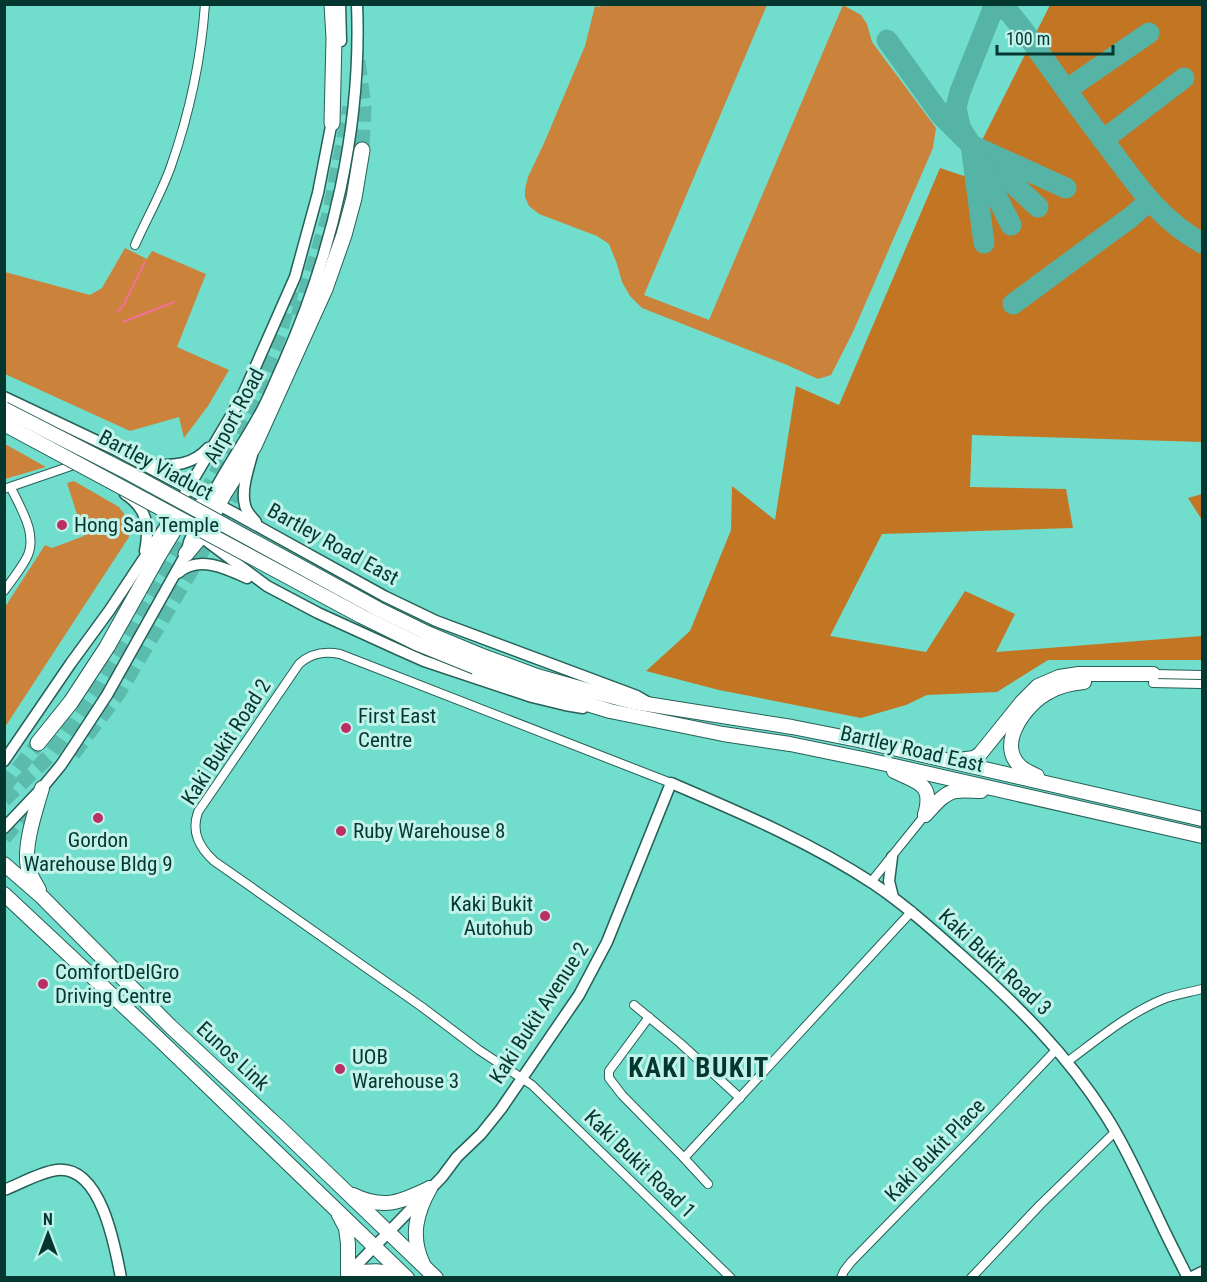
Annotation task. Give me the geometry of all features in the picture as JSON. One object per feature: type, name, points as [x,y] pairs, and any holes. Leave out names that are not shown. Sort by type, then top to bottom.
[{"type":"highway","points":[[332,4],[334,38],[332,123]]},
{"type":"highway","points":[[186,554],[214,503],[254,446],[326,289],[354,198],[362,150]]},
{"type":"highway","name":"Bartley Viaduct","points":[[4,409],[129,473],[478,661]]},
{"type":"highway","name":"Bartley Viaduct","points":[[4,424],[340,605],[416,643],[478,661]]},
{"type":"highway","points":[[38,743],[70,702],[107,647],[174,521],[214,503]]},
{"type":"highway","name":"Bartley Road East","points":[[478,661],[634,702],[858,740],[1203,819]]},
{"type":"highway","name":"Bartley Road East","points":[[478,661],[535,688],[610,711],[868,760],[1203,836]]},
{"type":"highway","points":[[947,760],[974,759],[1038,686],[1059,677],[1079,674],[1153,678]]},
{"type":"highway","points":[[1058,786],[1021,768],[1015,761],[1011,749],[1014,729],[1032,704],[1049,691],[1081,682],[1153,678]]},
{"type":"highway","points":[[868,760],[919,783],[928,794],[926,815]]},
{"type":"highway","points":[[42,788],[28,845],[28,868],[42,897]]},
{"type":"highway","points":[[926,815],[942,798],[956,791],[1005,791]]},
{"type":"highway","name":"Eunos Link","points":[[4,864],[42,897],[170,1026],[436,1278]]},
{"type":"highway","name":"Eunos Link","points":[[4,894],[333,1205],[407,1278]]},
{"type":"highway","points":[[4,906],[35,922]]},
{"type":"highway","points":[[345,1191],[369,1202],[389,1203],[403,1201],[430,1188]]},
{"type":"highway","points":[[424,1266],[419,1255],[416,1232],[419,1209],[430,1188]]},
{"type":"highway","points":[[333,1205],[346,1228],[349,1254],[346,1276],[379,1270],[401,1278]]},
{"type":"main road","name":"Airport Road","points":[[4,761],[71,663],[110,611],[144,557],[174,521],[189,489],[242,398],[295,277],[315,206],[337,87],[341,38],[340,4]]},
{"type":"main road","name":"Airport Road","points":[[214,503],[263,409],[295,337],[315,284],[329,236],[348,145],[356,90],[357,4]]},
{"type":"main road","points":[[315,206],[333,203],[338,199]]},
{"type":"main road","name":"Bartley Road East","points":[[4,396],[116,450],[384,596],[436,621],[638,696],[652,704]]},
{"type":"main road","points":[[144,465],[181,465],[201,456],[224,430]]},
{"type":"main road","points":[[4,431],[136,502],[144,513],[148,534],[144,557]]},
{"type":"main road","points":[[254,446],[245,485],[244,505],[263,529]]},
{"type":"main road","name":"Bartley Road East","points":[[174,521],[197,534],[267,586],[318,613],[424,661],[532,697],[565,705],[610,711]]},
{"type":"main road","points":[[4,828],[61,765],[107,695],[186,554]]},
{"type":"main road","points":[[173,578],[191,565],[207,564],[230,570],[267,586]]},
{"type":"main road","name":"Kaki Bukit Road 3","points":[[671,783],[756,819],[872,882],[912,911],[1012,1001],[1057,1049],[1107,1116],[1132,1161],[1189,1278]]},
{"type":"main road","name":"Kaki Bukit Avenue 2","points":[[346,1276],[481,1134],[579,995],[607,942],[671,783]]},
{"type":"main road","points":[[892,857],[889,882],[893,897]]},
{"type":"main road","points":[[4,1190],[57,1170],[77,1174],[84,1179],[92,1187],[112,1235],[121,1278]]},
{"type":"main road","points":[[1189,1278],[1203,1272]]},
{"type":"street","points":[[135,245],[171,168],[194,90],[204,4]]},
{"type":"street","points":[[56,472],[60,460]]},
{"type":"street","points":[[4,591],[27,558],[31,547],[26,521],[8,488],[70,466]]},
{"type":"street","name":"Kaki Bukit Road 2","points":[[522,1078],[479,1050],[422,1007],[214,861],[201,848],[195,832],[198,812],[299,664],[320,652],[340,654],[671,783]]},
{"type":"street","points":[[1153,678],[1203,675]]},
{"type":"street","points":[[1153,678],[1203,684]]},
{"type":"street","points":[[872,882],[926,815]]},
{"type":"street","points":[[684,1158],[912,911]]},
{"type":"street","points":[[1067,1062],[1144,1009],[1171,996],[1203,989]]},
{"type":"street","points":[[634,1005],[740,1098]]},
{"type":"street","points":[[649,1017],[609,1071],[609,1078],[622,1095],[708,1184]]},
{"type":"street","name":"Kaki Bukit Place","points":[[841,1278],[851,1262],[1057,1049]]},
{"type":"street","name":"Kaki Bukit Road 1","points":[[522,1078],[532,1085],[731,1278]]},
{"type":"street","points":[[970,1278],[1115,1132]]},
{"type":"shaded area","points":[[603,4],[767,5],[644,295],[709,320],[843,5],[861,15],[867,24],[872,42],[936,128],[933,148],[853,332],[831,375],[818,379],[642,308],[630,296],[622,282],[609,244],[597,236],[539,214],[529,206],[525,197],[528,177],[585,46],[595,6],[600,7]]},
{"type":"shaded area","points":[[1050,5],[1202,5],[1202,442],[972,435],[970,487],[1066,489],[1073,528],[882,534],[830,636],[926,652],[965,591],[1015,614],[996,652],[1202,636],[1202,660],[1048,660],[997,692],[927,695],[906,705],[861,718],[719,690],[646,671],[690,631],[731,530],[732,486],[775,520],[796,386],[839,405],[940,168],[964,176]]},
{"type":"shaded area","points":[[125,248],[147,259],[152,251],[206,274],[177,347],[229,370],[208,406],[184,438],[179,417],[130,431],[5,374],[5,272],[90,295],[102,288]]},
{"type":"shaded area","points":[[5,444],[46,467],[5,479]]},
{"type":"shaded area","points":[[74,481],[119,507],[127,518],[129,537],[5,727],[5,607],[45,545],[52,548],[84,536],[67,483]]},
{"type":"shaded area","points":[[1202,494],[1202,520],[1188,498]]},
{"type":"waterway","points":[[117,312],[123,306],[145,262]]},
{"type":"waterway","points":[[123,322],[174,302]]},
{"type":"taxiway","points":[[992,4],[1009,12],[1151,201],[1174,224],[1202,243]]},
{"type":"taxiway","points":[[887,40],[941,115],[971,145],[960,127],[956,107],[995,4]]},
{"type":"taxiway","points":[[1066,90],[1149,33]]},
{"type":"taxiway","points":[[1103,140],[1184,78]]},
{"type":"taxiway","points":[[971,145],[1066,188]]},
{"type":"taxiway","points":[[971,145],[984,243]]},
{"type":"taxiway","points":[[985,158],[1038,207]]},
{"type":"taxiway","points":[[978,159],[1011,225]]},
{"type":"taxiway","points":[[1013,304],[1131,217],[1149,201]]},
{"type":"tunnel","points":[[358,61],[364,107],[362,150]]},
{"type":"tunnel","points":[[298,316],[329,215],[350,107]]},
{"type":"tunnel","points":[[4,800],[50,755],[98,686],[174,556],[251,405],[280,333],[292,289]]},
{"type":"tunnel","points":[[73,754],[118,694],[195,564],[235,491],[241,474]]},
{"type":"tunnel","points":[[4,787],[38,743]]},
{"type":"tunnel","points":[[4,838],[35,801]]},
{"type":"place","name":"Hong San Temple","points":[[62,525]]},
{"type":"place","name":"First East Centre","points":[[346,728]]},
{"type":"place","name":"Gordon Warehouse Bldg 9","points":[[98,818]]},
{"type":"place","name":"Ruby Warehouse 8","points":[[341,831]]},
{"type":"place","name":"Kaki Bukit Autohub","points":[[545,916]]},
{"type":"place","name":"ComfortDelGro Driving Centre","points":[[43,984]]},
{"type":"place","name":"UOB Warehouse 3","points":[[340,1069]]},
{"type":"district","name":"KAKI BUKIT","points":[[699,1068]]}]
